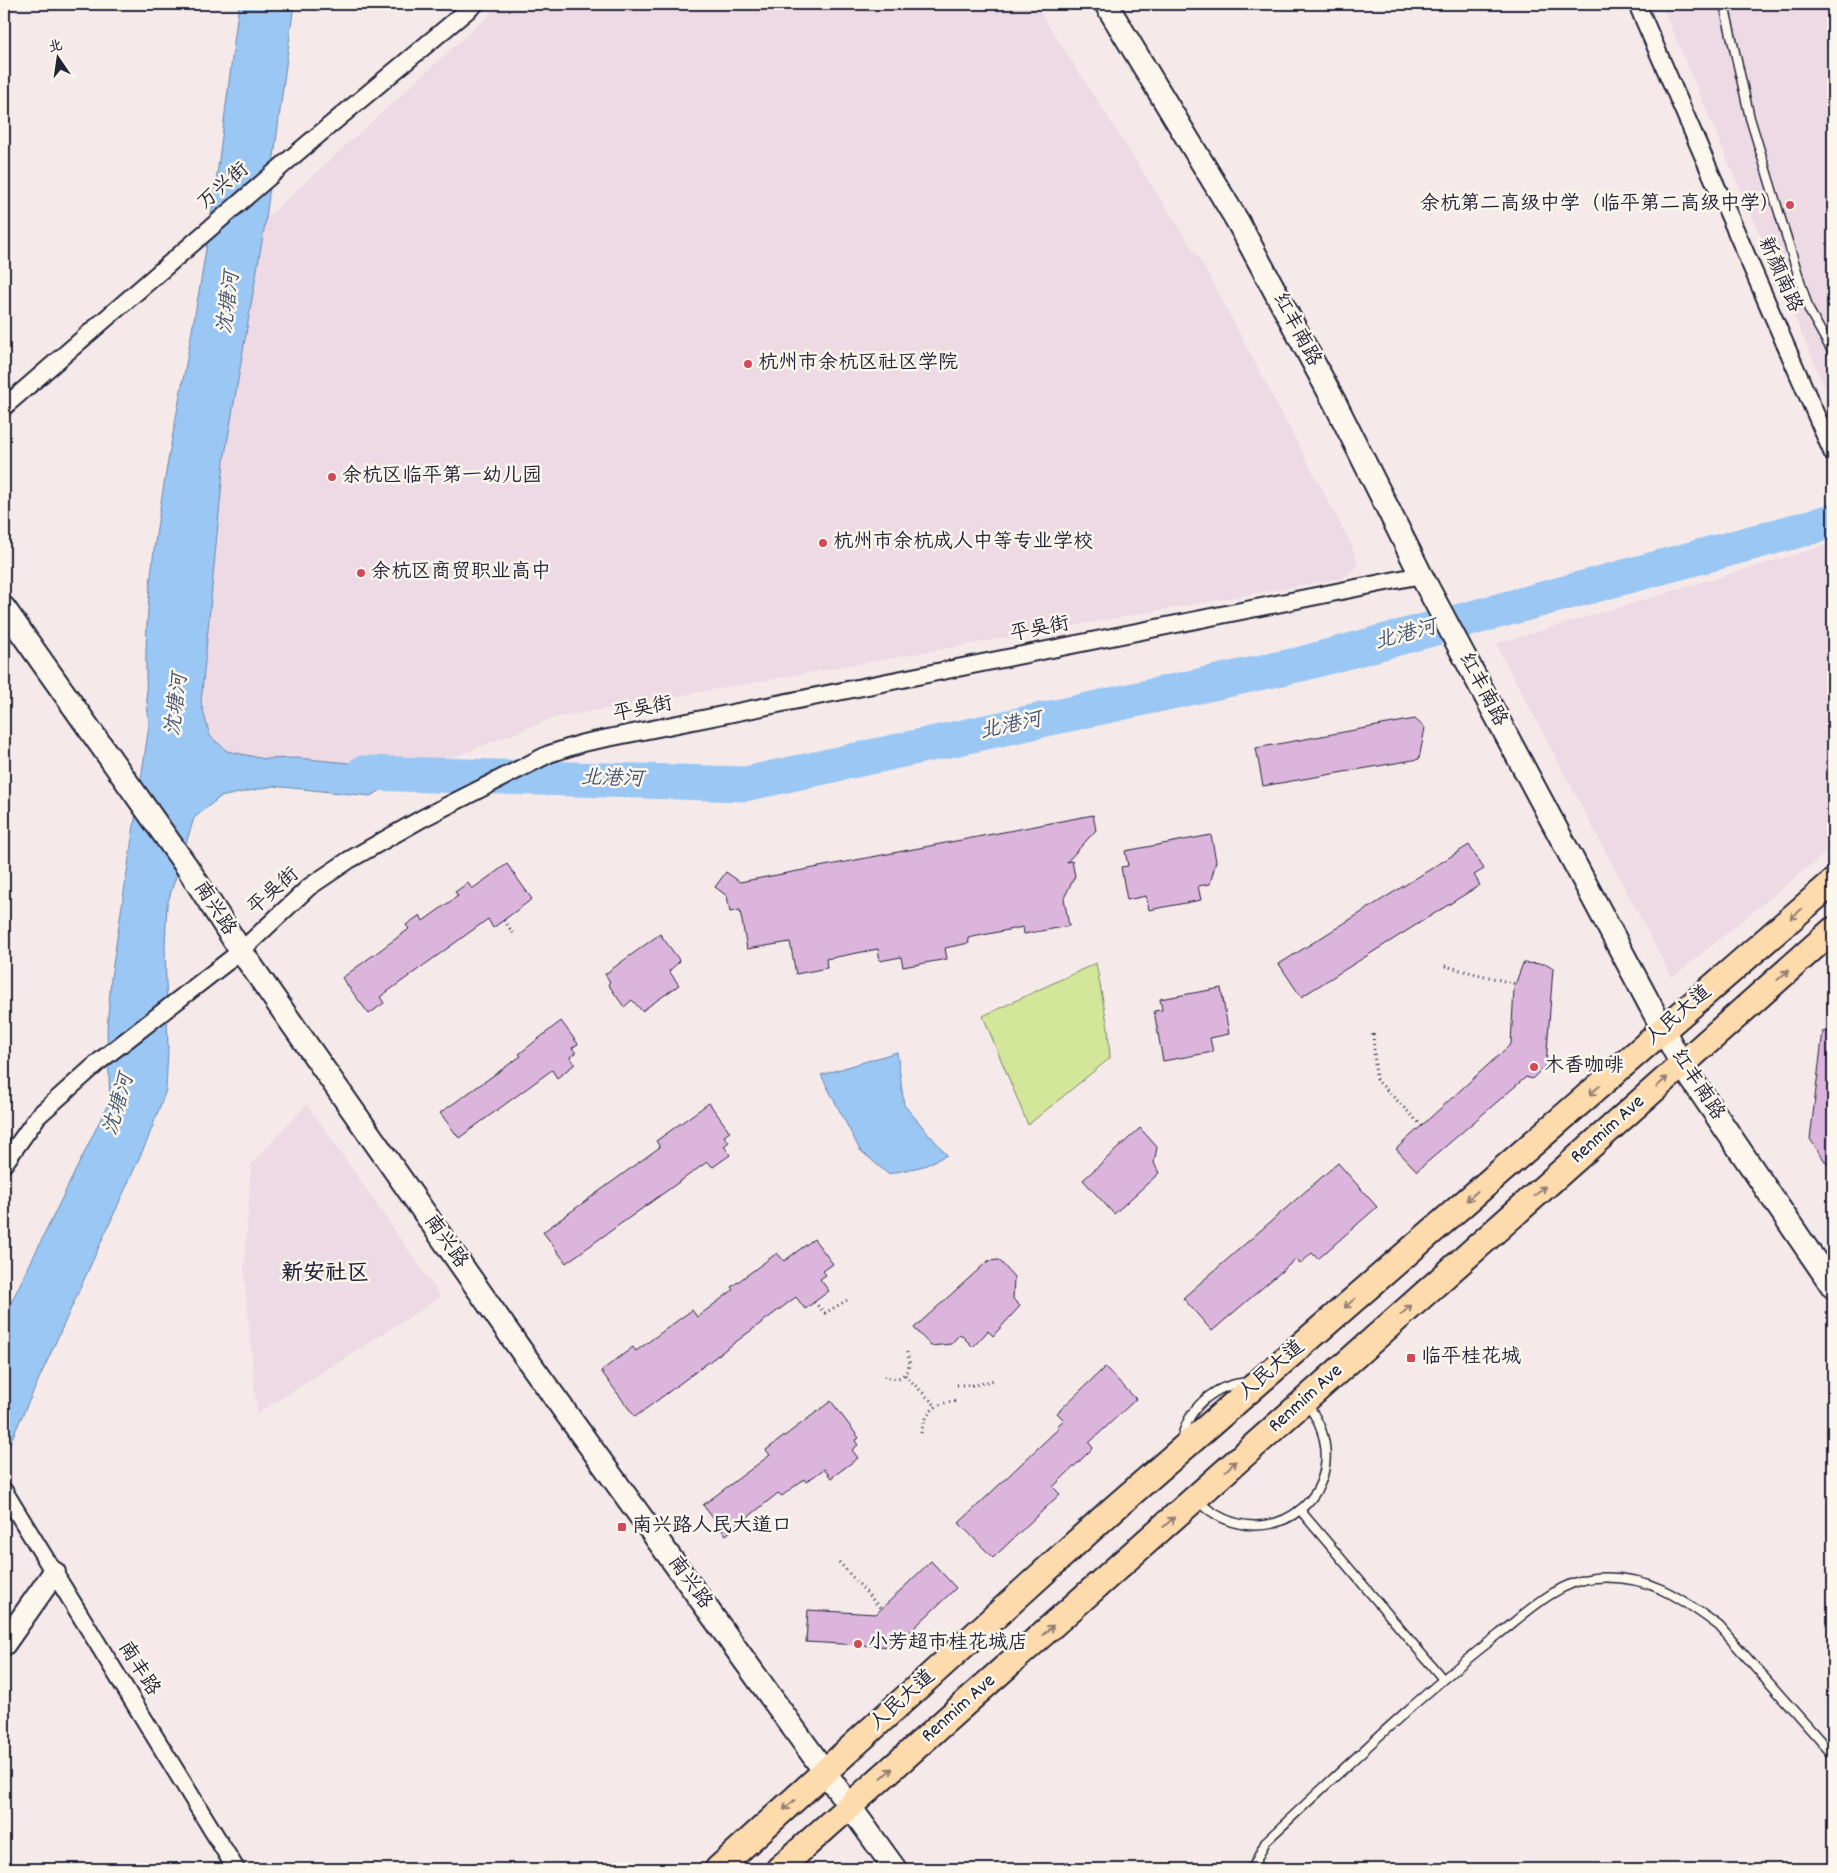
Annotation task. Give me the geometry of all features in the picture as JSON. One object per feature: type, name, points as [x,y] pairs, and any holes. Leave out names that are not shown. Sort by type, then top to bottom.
[{"type":"main road","name":"人民大道","points":[[718,1869],[1180,1452],[1833,882]]},
{"type":"main road","name":"Renmim Ave","points":[[779,1869],[1833,930]]},
{"type":"street","name":"万兴街","points":[[4,407],[298,152],[475,4]]},
{"type":"street","name":"红丰南路","points":[[1106,4],[1238,222],[1335,403],[1482,690],[1682,1065],[1833,1287]]},
{"type":"street","name":"新颜南路","points":[[1637,4],[1833,454]]},
{"type":"street","name":"平吴街","points":[[4,1164],[38,1116],[101,1060],[240,951],[309,888],[349,860],[437,811],[549,754],[583,743],[1422,576]]},
{"type":"street","name":"南兴路","points":[[4,608],[187,867],[240,951],[527,1358],[895,1869]]},
{"type":"street","name":"南丰路","points":[[4,1491],[236,1869]]},
{"type":"street","points":[[4,1644],[54,1573]]},
{"type":"lane","points":[[1724,4],[1750,118],[1809,310],[1833,353]]},
{"type":"lane","points":[[1180,1452],[1183,1429],[1195,1408],[1204,1400],[1214,1392],[1236,1382],[1260,1381]]},
{"type":"lane","points":[[1195,1499],[1212,1515],[1233,1524],[1257,1527],[1280,1522],[1300,1510],[1316,1491],[1325,1468],[1326,1444],[1319,1421],[1304,1401]]},
{"type":"lane","points":[[1300,1510],[1442,1678]]},
{"type":"lane","points":[[1252,1869],[1266,1841],[1442,1678],[1542,1601],[1572,1583],[1593,1578],[1649,1583],[1683,1600],[1718,1626],[1833,1755]]},
{"type":"path","points":[[504,920],[513,933]]},
{"type":"path","points":[[1445,966],[1516,984]]},
{"type":"path","points":[[1373,1034],[1376,1079],[1422,1126]]},
{"type":"path","points":[[814,1302],[825,1313],[849,1299]]},
{"type":"path","points":[[884,1376],[895,1379],[905,1375],[910,1364],[907,1352]]},
{"type":"path","points":[[905,1375],[934,1405]]},
{"type":"path","points":[[957,1385],[976,1386],[994,1380]]},
{"type":"path","points":[[921,1433],[925,1418],[934,1405],[945,1401],[958,1401]]},
{"type":"path","points":[[839,1562],[881,1609]]},
{"type":"shaded area","name":"杭州市余杭区社区学院","points":[[501,4],[1035,4],[1205,268],[1351,544],[1358,566],[1343,578],[554,718],[421,770],[297,758],[265,759],[227,751],[210,736],[201,703],[224,461],[266,218]]},
{"type":"shaded area","name":"余杭第二高级中学（临平第二高级中学）","points":[[1661,4],[1833,4],[1833,407]]},
{"type":"shaded area","points":[[1833,543],[1833,847],[1672,978],[1496,644]]},
{"type":"shaded area","points":[[307,1104],[441,1297],[257,1414],[244,1272],[251,1164]]},
{"type":"green space","points":[[1096,963],[1108,1028],[1110,1058],[1028,1125],[983,1016]]},
{"type":"water","name":"沈塘河","points":[[239,4],[294,4],[266,218],[224,461],[201,703],[210,736],[227,751],[265,759],[297,758],[421,770],[370,796],[273,786],[220,797],[194,818],[167,905],[165,946],[168,1049],[166,1090],[147,1141],[4,1456],[4,1317],[110,1100],[107,1030],[111,978],[149,726],[146,677],[147,626],[151,576],[166,474],[207,245]]},
{"type":"water","points":[[897,1052],[904,1105],[947,1155],[924,1166],[888,1174],[860,1150],[821,1075]]},
{"type":"building","points":[[1415,719],[1425,728],[1419,759],[1263,786],[1256,748]]},
{"type":"building","points":[[1093,815],[1096,830],[1067,862],[1072,861],[1075,876],[1064,898],[1069,926],[1024,934],[1023,927],[968,938],[969,943],[945,948],[947,959],[903,967],[901,957],[880,961],[878,949],[826,959],[827,968],[796,974],[790,942],[747,949],[740,910],[730,912],[727,896],[715,887],[726,872],[740,882]]},
{"type":"building","points":[[1211,835],[1216,861],[1210,884],[1198,886],[1201,900],[1149,910],[1146,896],[1127,900],[1121,867],[1128,866],[1125,851]]},
{"type":"building","points":[[1469,845],[1484,869],[1474,875],[1480,885],[1301,997],[1279,964]]},
{"type":"building","points":[[507,864],[532,899],[493,928],[488,919],[380,997],[384,1003],[369,1014],[342,978],[409,929],[406,925],[420,915],[423,921],[458,896],[455,892],[468,883],[472,889]]},
{"type":"building","points":[[660,934],[680,961],[669,971],[679,985],[642,1011],[632,1000],[624,1007],[608,984],[610,982],[605,974]]},
{"type":"building","points":[[1523,963],[1547,964],[1553,968],[1546,1065],[1532,1079],[1526,1077],[1417,1171],[1396,1149],[1511,1044],[1514,988]]},
{"type":"building","points":[[1221,988],[1229,1034],[1210,1038],[1213,1052],[1163,1061],[1154,1011],[1162,1010],[1160,999]]},
{"type":"building","points":[[561,1021],[578,1044],[572,1048],[576,1053],[570,1057],[575,1064],[557,1078],[552,1070],[459,1138],[440,1113],[521,1056],[519,1054]]},
{"type":"building","points":[[1823,1031],[1833,1032],[1833,1173],[1810,1139]]},
{"type":"building","points":[[709,1103],[730,1132],[724,1136],[729,1142],[724,1146],[730,1155],[713,1167],[707,1162],[566,1263],[543,1232],[660,1147],[656,1141]]},
{"type":"building","points":[[1140,1128],[1157,1147],[1154,1163],[1159,1173],[1114,1214],[1083,1180]]},
{"type":"building","points":[[1338,1163],[1377,1207],[1318,1259],[1312,1253],[1300,1264],[1296,1259],[1212,1331],[1183,1298]]},
{"type":"building","points":[[814,1239],[833,1264],[823,1271],[826,1275],[820,1279],[829,1291],[805,1309],[796,1297],[635,1417],[601,1371],[633,1347],[636,1351],[692,1310],[697,1317],[733,1290],[731,1287],[777,1253],[784,1261]]},
{"type":"building","points":[[999,1260],[1014,1277],[1013,1299],[1020,1306],[993,1336],[988,1331],[973,1347],[960,1334],[951,1344],[931,1346],[914,1328],[988,1261]]},
{"type":"building","points":[[1105,1367],[1136,1399],[1089,1443],[1093,1448],[1053,1487],[1060,1494],[993,1558],[959,1523],[1059,1428],[1057,1426],[1064,1420],[1057,1413]]},
{"type":"building","points":[[831,1401],[859,1438],[855,1441],[858,1445],[852,1450],[858,1458],[831,1478],[824,1469],[806,1482],[804,1479],[782,1496],[778,1493],[726,1535],[703,1505],[770,1455],[766,1450]]},
{"type":"building","points":[[931,1561],[956,1588],[894,1647],[806,1642],[808,1610],[876,1614]]},
{"type":"waterway","name":"北港河","points":[[363,773],[745,784],[1301,664],[1833,521]]},
{"type":"place","name":"余杭第二高级中学（临平第二高级中学）","points":[[1790,205]]},
{"type":"place","name":"杭州市余杭区社区学院","points":[[748,364]]},
{"type":"place","name":"余杭区临平第一幼儿园","points":[[332,477]]},
{"type":"place","name":"杭州市余杭成人中等专业学校","points":[[823,543]]},
{"type":"place","name":"余杭区商贸职业高中","points":[[361,573]]},
{"type":"place","name":"木香咖啡","points":[[1534,1067]]},
{"type":"place","name":"临平桂花城","points":[[1411,1358]]},
{"type":"place","name":"南兴路人民大道口","points":[[622,1527]]},
{"type":"place","name":"小芳超市桂花城店","points":[[858,1644]]},
{"type":"district","name":"新安社区","points":[[325,1274]]}]
